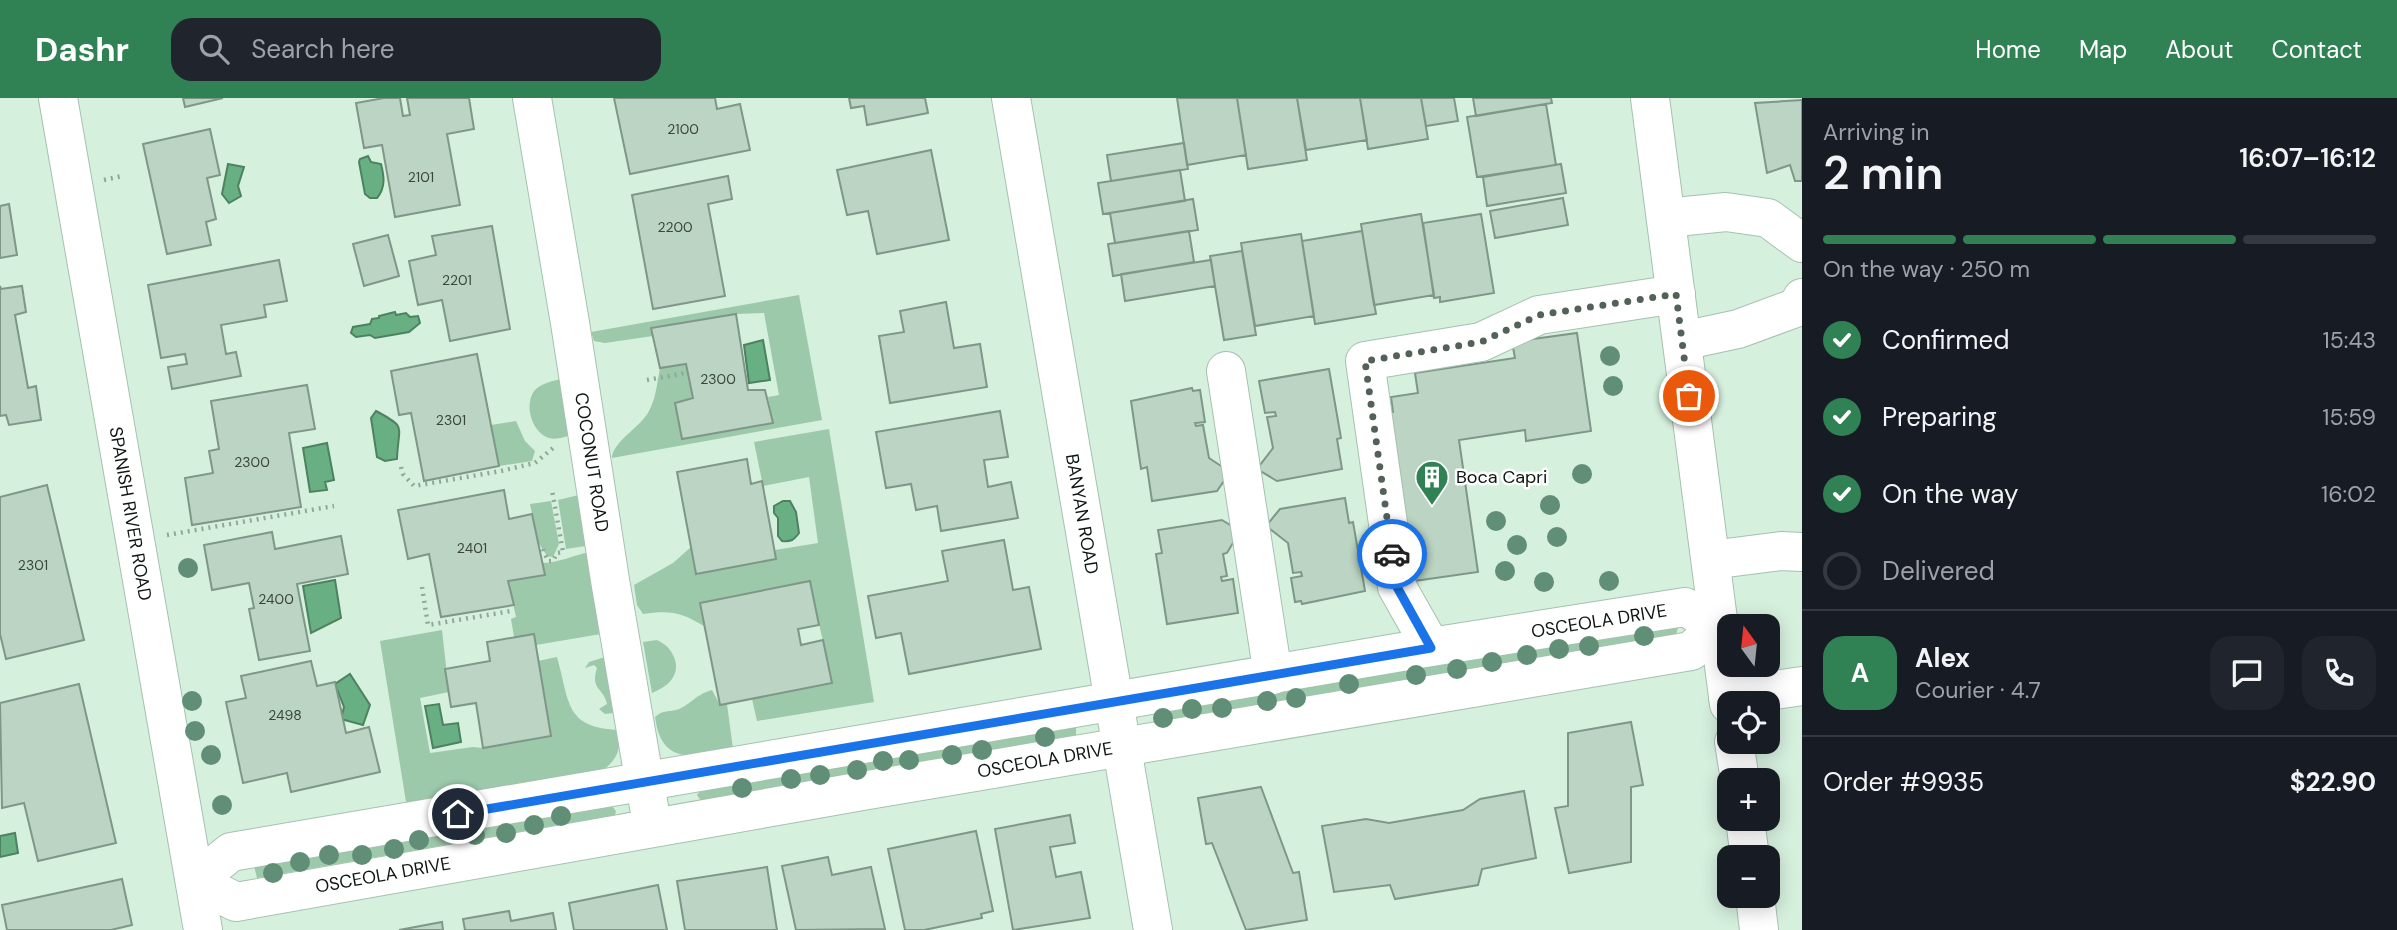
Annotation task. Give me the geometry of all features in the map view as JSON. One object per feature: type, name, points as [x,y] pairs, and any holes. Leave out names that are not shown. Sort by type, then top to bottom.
[{"type":"street","name":"SPANISH RIVER ROAD","points":[[58,98],[203,930]]},
{"type":"street","name":"COCONUT ROAD","points":[[532,98],[652,827]]},
{"type":"street","name":"BANYAN ROAD","points":[[1012,98],[1153,930]]},
{"type":"street","points":[[1650,98],[1718,614]]},
{"type":"street","points":[[1666,218],[1726,212],[1768,218],[1802,243]]},
{"type":"street","points":[[1431,648],[1397,587],[1365,361],[1481,342],[1539,315],[1676,294]]},
{"type":"street","points":[[1682,341],[1738,329],[1798,307],[1802,298]]},
{"type":"street","points":[[1226,371],[1273,676]]},
{"type":"street","points":[[1711,560],[1781,551],[1802,552]]},
{"type":"street","name":"OSCEOLA DRIVE","points":[[1717,625],[1685,607],[1431,648],[230,852],[195,881],[236,902],[652,827],[1691,651],[1717,628]]},
{"type":"street","points":[[1773,691],[1802,685]]},
{"type":"street","points":[[1756,908],[1759,930]]},
{"type":"path","points":[[647,380],[685,373]]},
{"type":"path","points":[[401,467],[403,474],[414,486],[535,463],[554,447]]},
{"type":"path","points":[[543,549],[548,561],[553,561],[557,554],[563,552],[552,490]]},
{"type":"path","points":[[135,540],[334,506]]},
{"type":"path","points":[[422,587],[428,625],[511,611]]},
{"type":"shaded area","points":[[368,156],[371,162],[381,164],[382,168],[383,186],[377,198],[370,198],[365,194],[359,162]]},
{"type":"shaded area","points":[[228,164],[244,167],[238,186],[241,196],[229,203],[222,194]]},
{"type":"shaded area","points":[[799,295],[822,420],[612,458],[617,446],[649,411],[660,368],[686,364],[693,398],[676,403],[682,439],[773,423],[768,397],[779,395],[764,313],[736,314],[652,328],[653,336],[605,343],[594,341],[591,332]]},
{"type":"shaded area","points":[[395,312],[396,315],[406,313],[410,317],[418,316],[420,323],[409,332],[375,338],[370,335],[356,337],[351,333],[353,327],[370,324],[372,319]]},
{"type":"shaded area","points":[[763,340],[770,380],[749,383],[744,345]]},
{"type":"shaded area","points":[[567,378],[571,435],[549,438],[538,430],[531,417],[531,396],[542,385]]},
{"type":"shaded area","points":[[376,411],[393,421],[399,429],[397,459],[385,461],[377,457],[371,418]]},
{"type":"shaded area","points":[[516,421],[525,441],[535,451],[532,461],[499,466],[491,425]]},
{"type":"shaded area","points":[[829,429],[874,702],[757,721],[752,699],[832,683],[810,582],[701,603],[704,626],[675,613],[643,614],[637,605],[634,585],[673,563],[691,547],[697,574],[776,559],[775,550],[818,543],[809,477],[763,486],[754,442]]},
{"type":"shaded area","points":[[327,443],[334,480],[325,482],[327,490],[310,492],[303,448]]},
{"type":"shaded area","points":[[583,494],[592,545],[566,549],[558,500]]},
{"type":"shaded area","points":[[551,501],[559,544],[553,557],[547,556],[538,542],[530,504]]},
{"type":"shaded area","points":[[790,501],[796,512],[799,533],[788,541],[782,541],[778,536],[778,518],[774,513],[774,506]]},
{"type":"shaded area","points":[[590,552],[601,634],[536,645],[534,634],[514,637],[511,619],[516,617],[508,581],[544,575],[542,563]]},
{"type":"shaded area","points":[[335,580],[341,618],[311,633],[303,586]]},
{"type":"shaded area","points":[[1678,627],[1676,636],[1161,725],[1156,717],[1157,711]]},
{"type":"shaded area","points":[[442,630],[449,692],[420,698],[430,753],[483,748],[551,736],[538,661],[557,657],[572,710],[588,724],[620,730],[618,751],[613,760],[598,774],[407,808],[380,641]]},
{"type":"shaded area","points":[[657,640],[671,651],[676,668],[670,681],[652,693],[643,642]]},
{"type":"shaded area","points":[[605,657],[617,710],[605,714],[599,709],[607,704],[596,685],[597,668],[594,665],[585,668],[589,662]]},
{"type":"shaded area","points":[[350,674],[370,705],[363,725],[341,719],[344,707],[335,684]]},
{"type":"shaded area","points":[[712,690],[720,705],[727,704],[733,749],[694,755],[673,752],[659,734],[655,717],[663,712],[681,708]]},
{"type":"shaded area","points":[[439,704],[443,725],[458,723],[461,742],[433,748],[425,706]]},
{"type":"shaded area","points":[[1071,726],[1076,728],[1076,736],[702,802],[697,795],[700,791]]},
{"type":"shaded area","points":[[611,805],[616,811],[615,815],[257,878],[254,866]]},
{"type":"shaded area","points":[[15,833],[18,853],[0,857],[0,836]]},
{"type":"building","points":[[183,98],[223,98],[185,107]]},
{"type":"building","points":[[400,98],[403,116],[410,115],[407,98],[469,98],[474,129],[447,134],[460,205],[395,217],[382,145],[364,148],[356,103]]},
{"type":"building","points":[[614,98],[715,98],[717,109],[740,104],[750,150],[630,174]]},
{"type":"building","points":[[849,98],[925,98],[928,113],[867,125],[864,106],[851,108]]},
{"type":"building","points":[[1177,98],[1237,98],[1246,155],[1187,165]]},
{"type":"building","points":[[1237,98],[1297,98],[1307,160],[1248,169]]},
{"type":"building","points":[[1297,98],[1360,98],[1367,140],[1306,150]]},
{"type":"building","points":[[1360,98],[1421,98],[1428,139],[1368,149]]},
{"type":"building","points":[[1421,98],[1454,98],[1458,121],[1426,126]]},
{"type":"building","points":[[1473,98],[1551,98],[1552,103],[1476,116]]},
{"type":"building","points":[[1802,100],[1802,181],[1795,181],[1790,165],[1767,173],[1755,103]]},
{"type":"building","points":[[1546,104],[1556,165],[1477,177],[1467,117]]},
{"type":"building","points":[[210,129],[220,175],[207,178],[216,219],[206,222],[211,245],[167,254],[143,144]]},
{"type":"building","points":[[1184,143],[1188,169],[1111,181],[1107,155]]},
{"type":"building","points":[[931,150],[949,240],[877,254],[868,211],[847,215],[837,170]]},
{"type":"building","points":[[1561,164],[1566,193],[1487,206],[1483,177]]},
{"type":"building","points":[[1180,170],[1185,201],[1103,214],[1098,183]]},
{"type":"building","points":[[728,176],[732,199],[708,204],[725,296],[653,309],[632,195]]},
{"type":"building","points":[[1563,198],[1568,225],[1495,238],[1490,211]]},
{"type":"building","points":[[1193,199],[1198,230],[1115,243],[1110,213]]},
{"type":"building","points":[[9,204],[17,255],[0,258],[0,206]]},
{"type":"building","points":[[1421,214],[1434,295],[1374,305],[1361,224]]},
{"type":"building","points":[[1481,214],[1494,293],[1440,302],[1440,297],[1434,298],[1423,223]]},
{"type":"building","points":[[492,226],[510,329],[450,341],[442,300],[418,305],[409,261],[436,255],[432,236]]},
{"type":"building","points":[[1189,231],[1194,262],[1113,276],[1108,244]]},
{"type":"building","points":[[1362,231],[1376,314],[1315,324],[1302,241]]},
{"type":"building","points":[[1301,234],[1314,316],[1255,326],[1241,243]]},
{"type":"building","points":[[388,235],[399,276],[364,286],[353,244]]},
{"type":"building","points":[[1242,251],[1256,335],[1224,340],[1210,256]]},
{"type":"building","points":[[279,260],[287,301],[264,305],[266,317],[221,325],[226,354],[236,352],[241,376],[172,389],[168,367],[187,364],[185,354],[161,358],[148,285]]},
{"type":"building","points":[[1211,260],[1215,286],[1125,301],[1121,274]]},
{"type":"building","points":[[0,286],[1,289],[22,286],[26,312],[15,315],[28,388],[36,386],[41,420],[9,425],[6,415],[0,416]]},
{"type":"building","points":[[946,302],[954,348],[980,344],[987,387],[890,403],[879,336],[904,332],[900,311]]},
{"type":"building","points":[[736,314],[748,390],[765,390],[773,423],[682,439],[675,403],[693,398],[686,364],[660,368],[651,328]]},
{"type":"building","name":"Boca Capri","points":[[1577,333],[1591,431],[1526,441],[1525,430],[1459,440],[1478,572],[1407,582],[1382,414],[1393,412],[1391,397],[1418,393],[1415,373],[1515,358],[1512,342]]},
{"type":"building","points":[[477,354],[499,466],[424,481],[411,413],[399,415],[391,371]]},
{"type":"building","points":[[1329,369],[1341,438],[1337,439],[1342,469],[1277,481],[1257,469],[1273,448],[1267,417],[1276,416],[1275,412],[1265,413],[1259,381]]},
{"type":"building","points":[[307,385],[315,429],[289,433],[301,507],[192,525],[185,478],[213,473],[209,451],[219,449],[211,401]]},
{"type":"building","points":[[1192,388],[1193,391],[1200,390],[1205,422],[1195,423],[1196,426],[1203,425],[1209,458],[1230,472],[1217,491],[1152,501],[1147,467],[1141,469],[1131,401]]},
{"type":"building","points":[[1000,411],[1008,457],[984,460],[988,487],[1011,482],[1018,518],[941,531],[937,506],[916,510],[911,484],[886,488],[876,432]]},
{"type":"building","points":[[747,459],[751,484],[762,481],[776,559],[696,574],[677,472]]},
{"type":"building","points":[[47,485],[84,640],[6,659],[0,634],[0,497]]},
{"type":"building","points":[[504,490],[509,519],[532,514],[545,575],[508,581],[514,605],[441,617],[429,554],[408,559],[398,510]]},
{"type":"building","points":[[1345,498],[1349,523],[1353,522],[1365,591],[1302,604],[1301,601],[1295,602],[1291,578],[1302,576],[1301,572],[1293,573],[1288,543],[1266,526],[1280,509]]},
{"type":"building","points":[[1222,520],[1240,531],[1227,553],[1223,554],[1227,576],[1221,577],[1222,581],[1233,579],[1238,613],[1167,624],[1156,554],[1162,553],[1158,530]]},
{"type":"building","points":[[272,532],[275,549],[341,536],[348,574],[297,584],[310,651],[259,660],[249,609],[254,608],[249,583],[212,590],[204,545]]},
{"type":"building","points":[[1004,540],[1013,590],[1029,587],[1041,649],[909,674],[901,633],[876,638],[868,596],[948,581],[942,551]]},
{"type":"building","points":[[810,581],[819,625],[798,629],[801,645],[823,640],[832,683],[720,705],[700,603]]},
{"type":"building","points":[[534,634],[551,736],[483,748],[476,703],[451,707],[445,669],[490,661],[487,642]]},
{"type":"building","points":[[311,661],[317,686],[335,682],[346,733],[369,727],[380,772],[291,792],[287,773],[243,783],[226,702],[246,698],[241,676]]},
{"type":"building","points":[[79,684],[116,843],[38,861],[24,803],[2,808],[0,703]]},
{"type":"building","points":[[1631,722],[1643,785],[1631,787],[1631,862],[1569,873],[1555,808],[1568,806],[1568,733]]},
{"type":"building","points":[[1261,787],[1293,873],[1299,872],[1307,920],[1246,930],[1212,843],[1206,844],[1198,798]]},
{"type":"building","points":[[1524,791],[1536,858],[1482,869],[1478,885],[1395,899],[1390,885],[1334,892],[1322,826],[1366,819],[1389,823],[1463,810],[1480,799]]},
{"type":"building","points":[[1070,815],[1075,843],[1050,847],[1056,877],[1081,872],[1090,918],[1013,930],[995,829]]},
{"type":"building","points":[[976,831],[993,911],[981,914],[982,918],[924,930],[905,930],[888,849]]},
{"type":"building","points":[[828,857],[832,875],[871,867],[885,929],[796,930],[782,866]]},
{"type":"building","points":[[767,867],[777,930],[685,930],[677,881]]},
{"type":"building","points":[[122,879],[132,925],[111,930],[7,930],[2,905]]},
{"type":"building","points":[[658,885],[667,930],[574,930],[569,903]]},
{"type":"building","points":[[509,911],[511,921],[553,913],[556,930],[465,930],[463,919]]},
{"type":"building","points":[[442,922],[443,930],[399,930]]},
{"type":"way so far","points":[[1392,554],[1365,361],[1481,342],[1539,315],[1676,294],[1689,396]]},
{"type":"place","name":"Boca Capri","points":[[1432,507]]},
{"type":"route","points":[[458,814],[1431,648],[1397,587],[1392,554]]}]
